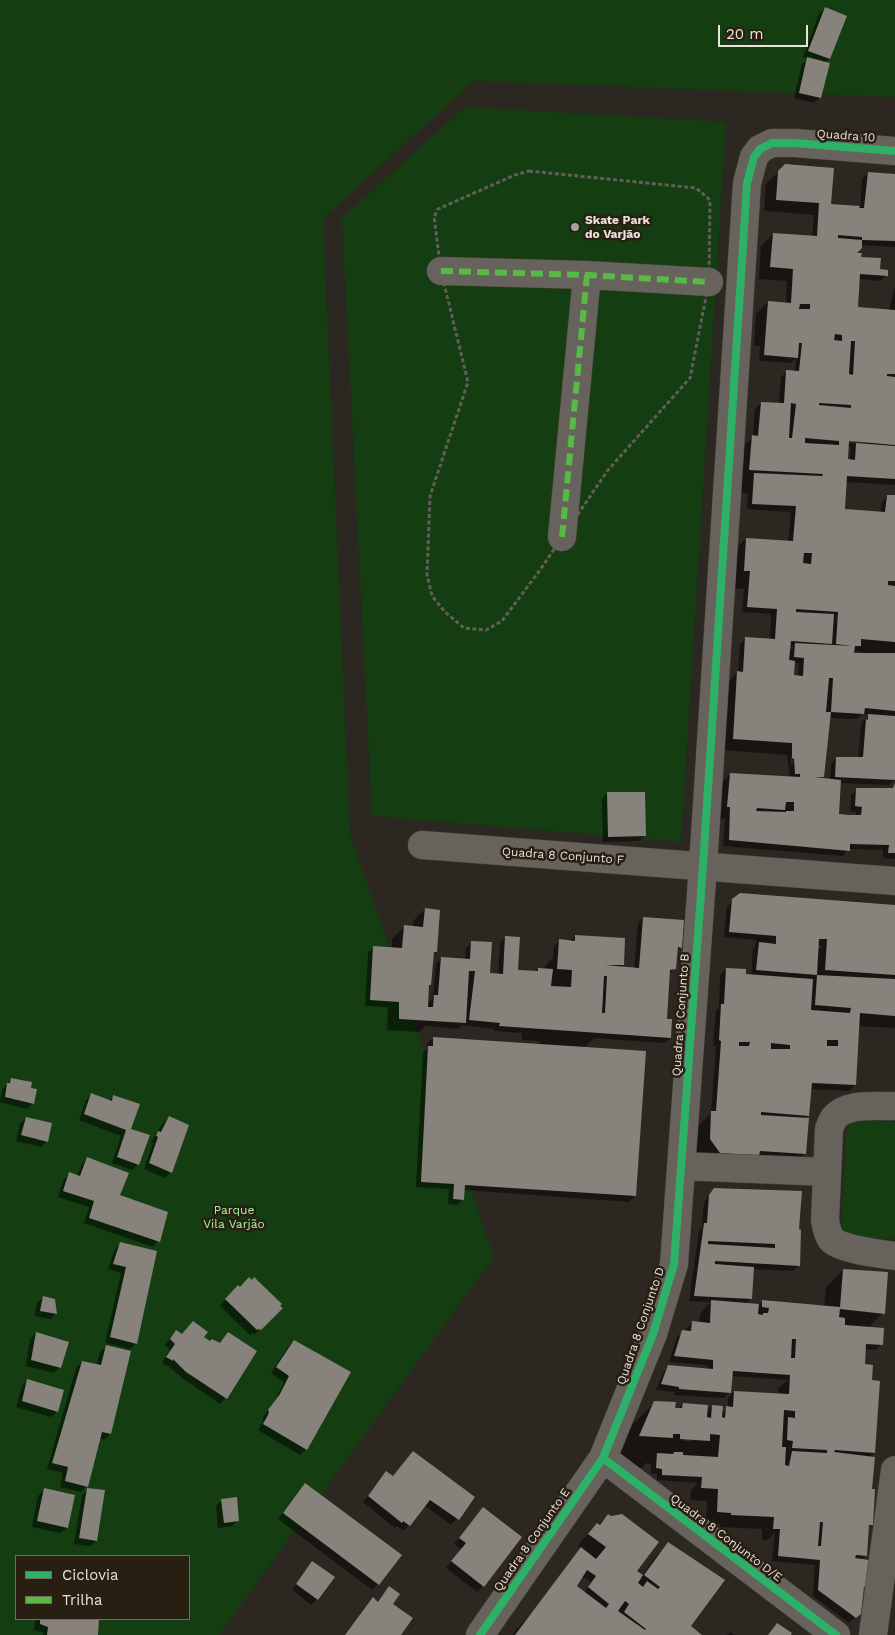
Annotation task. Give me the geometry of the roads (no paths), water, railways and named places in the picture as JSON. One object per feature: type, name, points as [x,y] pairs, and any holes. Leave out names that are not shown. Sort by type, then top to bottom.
[{"type":"street","name":"Quadra 10","points":[[703,866],[747,183],[754,157],[760,149],[772,143],[895,151]]},
{"type":"street","points":[[441,271],[587,274],[709,282]]},
{"type":"street","points":[[562,537],[587,274]]},
{"type":"street","name":"Quadra 8 Conjunto F","points":[[422,845],[895,881]]},
{"type":"street","name":"Quadra 8 Conjunto B","points":[[681,1166],[703,866]]},
{"type":"street","points":[[895,1106],[854,1107],[834,1118],[829,1129],[825,1220],[832,1240],[841,1245],[895,1256]]},
{"type":"street","points":[[681,1166],[826,1172]]},
{"type":"street","name":"Quadra 8 Conjunto D","points":[[603,1458],[653,1334],[674,1264],[681,1166]]},
{"type":"street","name":"Quadra 8 Conjunto E","points":[[480,1635],[603,1458]]},
{"type":"street","name":"Quadra 8 Conjunto D/E","points":[[603,1458],[836,1635]]},
{"type":"street","points":[[873,1635],[888,1580],[895,1470]]},
{"type":"place","name":"Skate Park do Varjão","points":[[575,227]]},
{"type":"park label","name":"Parque Vila Varjão","points":[[234,1217]]}]
